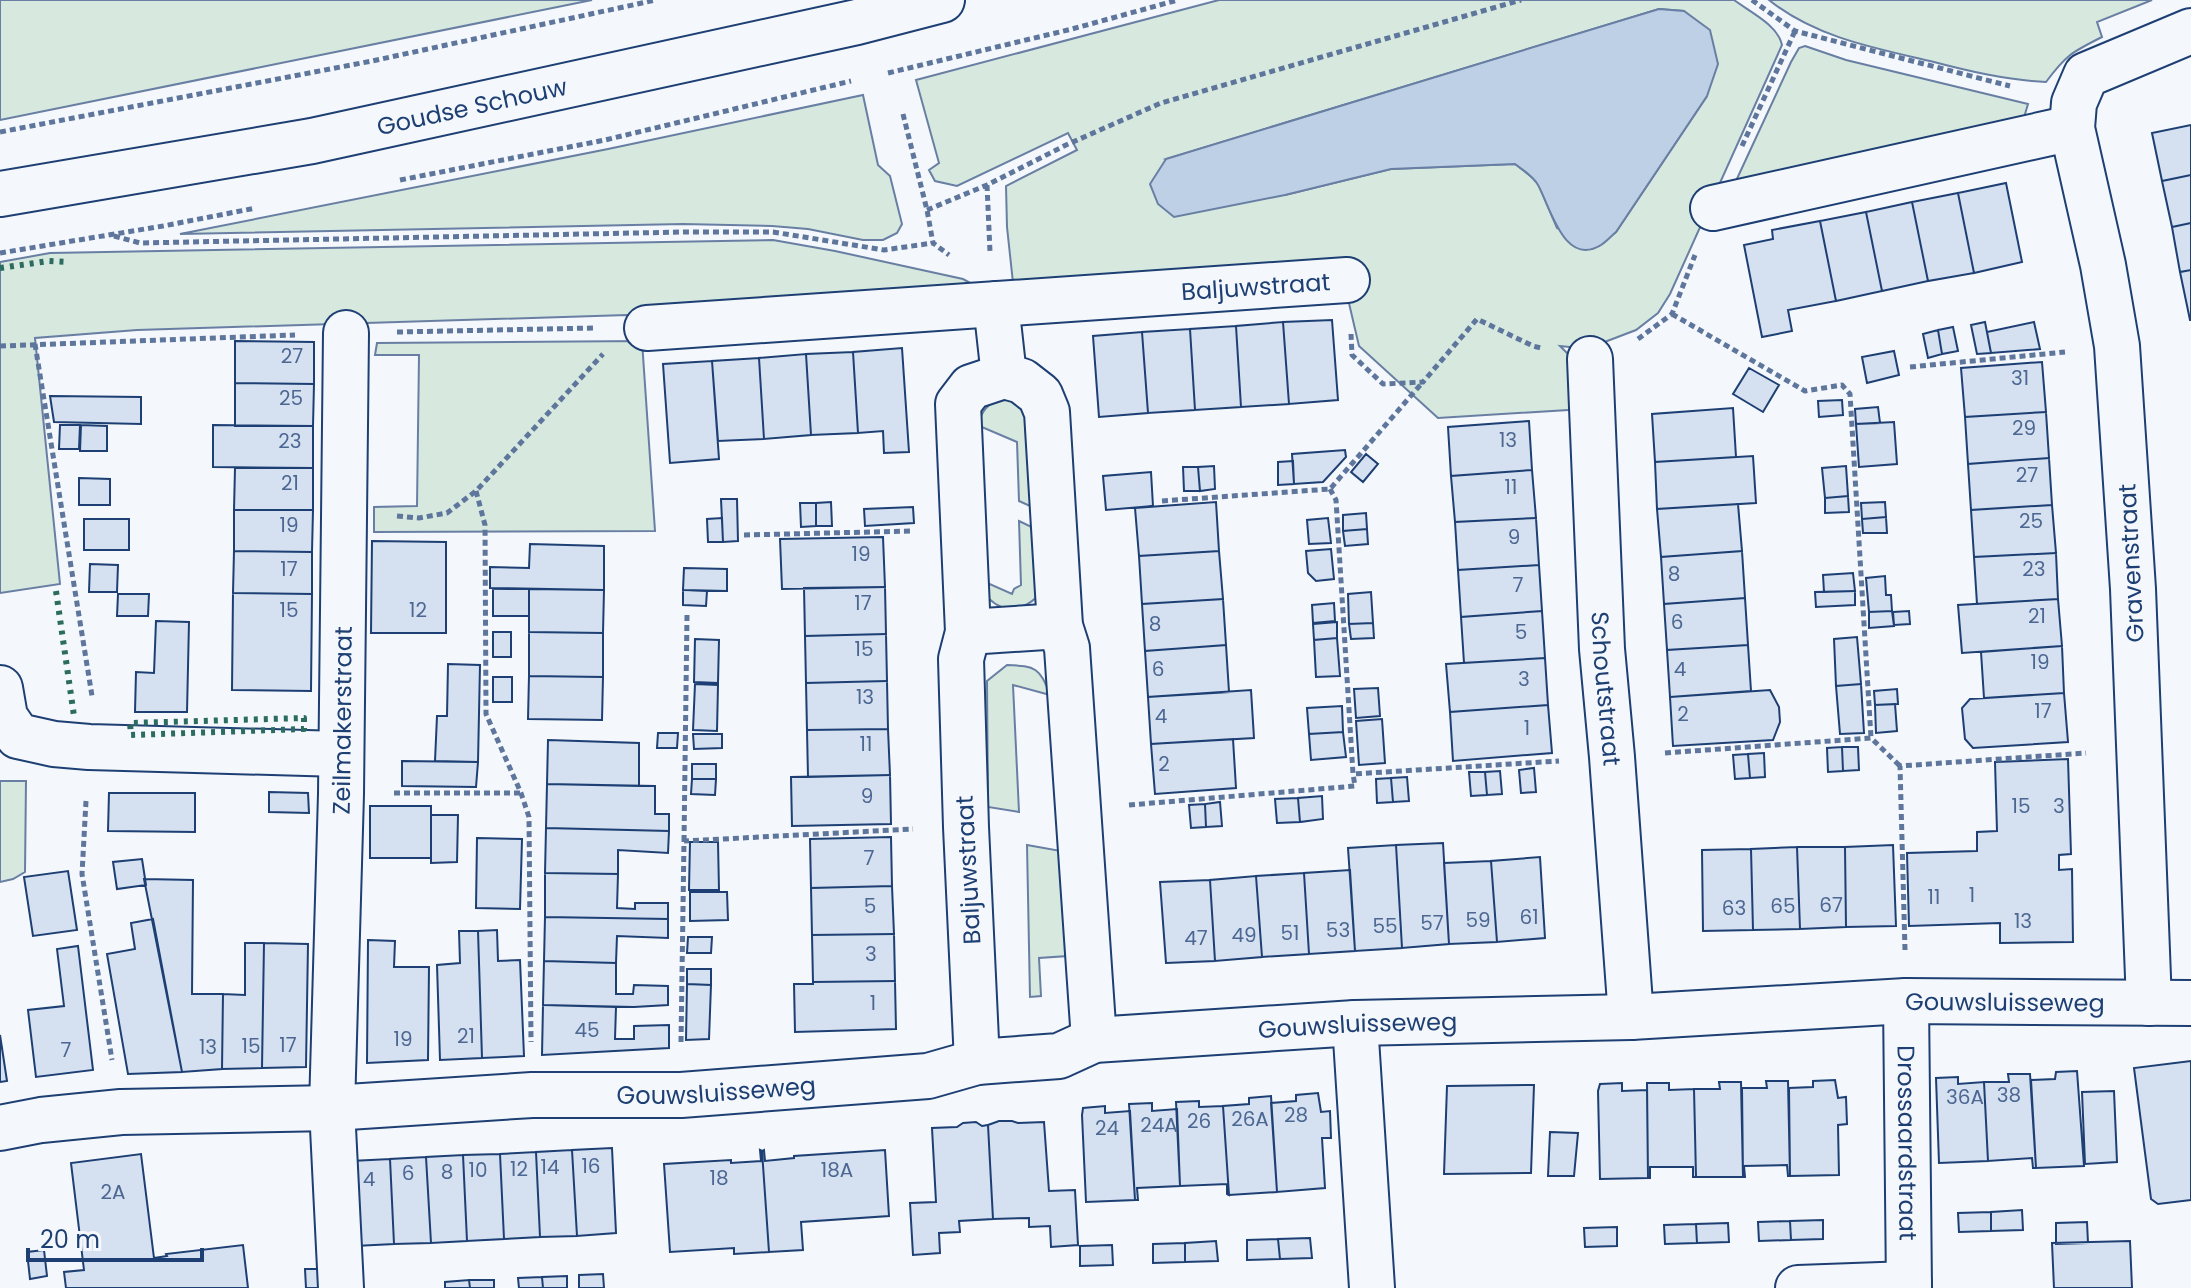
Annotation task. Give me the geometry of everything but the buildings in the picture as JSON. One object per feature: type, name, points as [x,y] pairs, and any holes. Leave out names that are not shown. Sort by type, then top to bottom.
[{"type":"street","name":"Goudse Schouw","points":[[0,194],[312,141],[857,22],[942,0]]},
{"type":"street","points":[[1713,208],[2073,115],[2086,75],[2191,31]]},
{"type":"street","name":"Gravenstraat","points":[[2073,115],[2117,346],[2133,589],[2139,749],[2170,1003]]},
{"type":"street","name":"Baljuwstraat","points":[[647,328],[1347,280]]},
{"type":"street","points":[[996,304],[1004,376],[1022,381],[1040,395],[1047,412],[1060,626],[1067,648],[1094,1040]]},
{"type":"street","name":"Zeilmakerstraat","points":[[332,1108],[341,774],[346,333]]},
{"type":"street","name":"Schoutstraat","points":[[1590,359],[1602,649],[1631,1017]]},
{"type":"street","name":"Baljuwstraat","points":[[977,1062],[961,659],[968,632],[958,404],[971,387],[1004,376]]},
{"type":"street","points":[[968,632],[1060,626]]},
{"type":"street","points":[[0,688],[5,717],[18,736],[54,744],[341,774]]},
{"type":"street","name":"Gouwsluisseweg","points":[[0,1128],[41,1120],[121,1112],[332,1108],[532,1095],[681,1095],[928,1076],[977,1062],[1059,1056],[1094,1040],[1355,1023],[1631,1017],[1906,1001],[2170,1003]]},
{"type":"street","name":"Drossaardstraat","points":[[1798,1288],[1909,1286],[1906,1001]]},
{"type":"street","points":[[1355,1023],[1372,1288]]},
{"type":"street","points":[[332,1108],[341,1288]]},
{"type":"path","points":[[0,132],[372,61],[656,0]]},
{"type":"path","points":[[927,210],[1161,103],[1521,0]]},
{"type":"path","points":[[1752,0],[1795,31],[2073,115]]},
{"type":"path","points":[[0,253],[109,234],[140,243],[773,232],[884,250],[933,243],[903,114]]},
{"type":"path","points":[[987,185],[990,254]]},
{"type":"path","name":"Baljuwstraat","points":[[1347,280],[1352,355],[1383,384],[1423,382]]},
{"type":"path","points":[[1672,314],[1805,391],[1842,385],[1850,394],[1871,738],[1900,766],[1906,1001]]},
{"type":"path","points":[[1162,501],[1330,489],[1477,319],[1533,346],[1590,359]]},
{"type":"path","points":[[344,513],[419,518],[447,513],[476,491],[629,327],[647,328]]},
{"type":"path","points":[[1910,367],[2117,346]]},
{"type":"path","points":[[1078,810],[1355,786],[1336,500],[1330,489]]},
{"type":"path","points":[[476,491],[485,525],[486,714],[529,817],[532,1095]]},
{"type":"path","points":[[744,535],[922,530]]},
{"type":"path","points":[[681,1095],[687,615]]},
{"type":"path","points":[[1353,774],[1871,738]]},
{"type":"path","points":[[1900,766],[2139,749]]},
{"type":"path","points":[[341,774],[521,793]]},
{"type":"path","points":[[684,841],[966,827]]},
{"type":"shaded area","points":[[0,0],[592,0],[0,120]]},
{"type":"shaded area","points":[[1219,0],[1734,0],[1769,25],[1782,45],[1670,294],[1658,313],[1636,330],[1602,343],[1580,348],[1560,346],[1582,368],[1584,409],[1438,418],[1359,346],[1341,269],[1014,292],[1006,186],[1077,150],[1068,133],[957,186],[935,181],[929,170],[939,163],[916,80]],"holes":[[[1659,9],[1684,11],[1707,96],[1616,232],[1599,246],[1557,228],[1537,181],[1515,164],[1391,169],[1285,195],[1166,159]]]},
{"type":"shaded area","points":[[1769,0],[2152,0],[2097,22],[2102,37],[2070,55],[2046,82],[1987,74],[1846,40],[1806,23]]},
{"type":"shaded area","points":[[1805,46],[1846,60],[2028,104],[2020,131],[1735,183],[1791,62],[1799,48]]},
{"type":"shaded area","points":[[863,95],[878,165],[890,176],[902,224],[897,233],[883,240],[863,240],[808,229],[772,226],[683,224],[180,234],[608,149]]},
{"type":"shaded area","points":[[773,240],[963,279],[976,286],[646,317],[627,315],[137,330],[35,338],[60,584],[0,593],[0,262],[50,253]]},
{"type":"shaded area","points":[[642,341],[655,531],[374,532],[374,507],[417,506],[419,355],[375,355],[377,343]]},
{"type":"shaded area","points":[[1001,399],[1025,406],[1039,510],[1019,501],[1017,442],[977,425],[986,409]]},
{"type":"shaded area","points":[[1019,521],[1040,531],[1038,596],[1024,606],[1009,609],[989,599],[983,592],[983,581],[1012,594],[1021,585]]},
{"type":"shaded area","points":[[1007,665],[1036,670],[1050,695],[1013,685],[1019,812],[988,807],[987,681]]},
{"type":"shaded area","points":[[0,781],[26,781],[25,872],[0,882]]},
{"type":"shaded area","points":[[1027,845],[1061,851],[1068,956],[1039,958],[1041,996],[1030,997]]},
{"type":"water","points":[[1659,9],[1684,11],[1710,30],[1718,64],[1707,96],[1616,232],[1601,245],[1588,250],[1568,242],[1553,219],[1536,182],[1515,164],[1391,169],[1285,195],[1174,217],[1158,204],[1150,184],[1166,159]]},
{"type":"hedge","points":[[0,268],[49,261],[67,262]]},
{"type":"hedge","points":[[56,591],[74,716]]},
{"type":"hedge","points":[[304,718],[304,729],[131,735],[130,723],[304,718]]}]
